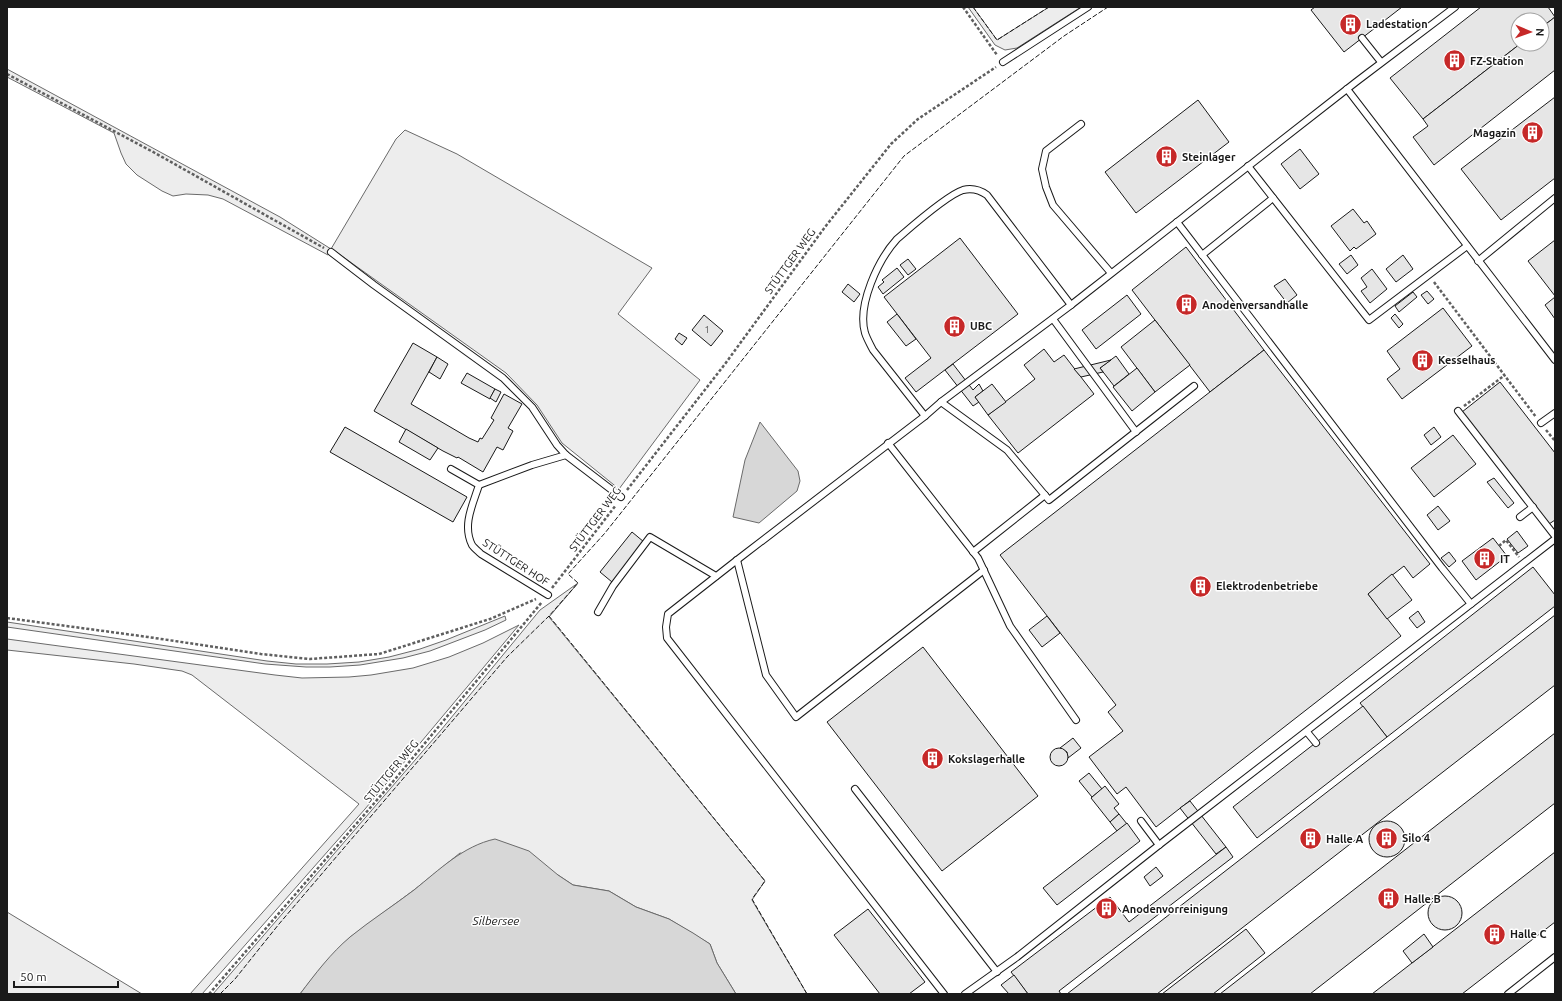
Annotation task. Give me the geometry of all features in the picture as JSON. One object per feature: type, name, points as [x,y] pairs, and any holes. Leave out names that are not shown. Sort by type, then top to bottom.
[{"type":"lane","points":[[1001,64],[1088,7]]},
{"type":"lane","points":[[944,994],[667,638],[666,627],[668,614],[925,416],[941,402],[1071,306],[1248,166],[1455,7]]},
{"type":"lane","points":[[1362,38],[1382,62]]},
{"type":"lane","points":[[1347,89],[1555,360]]},
{"type":"lane","points":[[1081,124],[1046,151],[1042,169],[1046,187],[1053,204],[1112,274]]},
{"type":"lane","points":[[1248,166],[1369,320],[1467,246]]},
{"type":"lane","points":[[925,416],[873,350],[867,339],[864,326],[864,310],[874,278],[885,254],[891,246],[897,239],[951,196],[964,190],[977,190],[987,195],[1071,306]]},
{"type":"lane","points":[[1202,255],[1273,198]]},
{"type":"lane","points":[[1478,261],[1555,198]]},
{"type":"lane","points":[[1177,222],[1442,568],[1472,604]]},
{"type":"lane","points":[[331,252],[374,285],[503,378],[532,407],[557,445],[566,455],[621,497]]},
{"type":"lane","points":[[1053,319],[1136,432]]},
{"type":"lane","points":[[941,402],[1007,450],[1049,500],[1194,386]]},
{"type":"lane","points":[[1458,411],[1555,536]]},
{"type":"lane","points":[[1541,423],[1555,412]]},
{"type":"lane","points":[[888,443],[973,552],[984,570],[1010,626],[1076,720]]},
{"type":"lane","points":[[451,469],[480,485],[532,465],[566,455]]},
{"type":"lane","name":"STÜTTGER HOF","points":[[480,485],[469,514],[468,530],[472,545],[481,554],[548,594]]},
{"type":"lane","points":[[973,552],[1044,495]]},
{"type":"lane","points":[[1520,517],[1533,507]]},
{"type":"lane","points":[[598,612],[613,586],[650,537],[716,576]]},
{"type":"lane","points":[[965,994],[1018,957],[1555,539]]},
{"type":"lane","points":[[737,560],[766,675],[796,717],[984,570]]},
{"type":"lane","points":[[1307,732],[1316,743]]},
{"type":"lane","points":[[855,789],[997,972]]},
{"type":"lane","points":[[1141,821],[1159,846]]},
{"type":"lane","points":[[1508,994],[1555,957]]},
{"type":"path","points":[[963,7],[1001,64]]},
{"type":"path","name":"STÜTTGER WEG","points":[[209,994],[401,772],[548,594],[621,497],[725,364],[825,226],[892,144],[918,119],[1001,64]]},
{"type":"path","points":[[7,74],[155,153],[331,252]]},
{"type":"path","points":[[1429,275],[1555,442]]},
{"type":"path","points":[[1458,411],[1504,375]]},
{"type":"path","points":[[1482,392],[1482,397]]},
{"type":"path","points":[[1500,546],[1506,540],[1524,563]]},
{"type":"path","points":[[7,618],[261,654],[310,659],[379,654],[490,619],[548,594]]},
{"type":"shaded area","points":[[968,7],[973,7],[997,40],[1049,7],[1081,7],[1017,48],[1005,50],[995,45]]},
{"type":"shaded area","points":[[7,69],[280,217],[331,249],[396,139],[405,130],[457,154],[652,268],[618,314],[700,380],[619,489],[562,443],[537,405],[506,373],[332,249],[328,255],[223,199],[208,195],[186,194],[173,196],[162,191],[137,175],[126,164],[114,133],[7,77]]},
{"type":"shaded area","points":[[578,583],[549,617],[765,881],[752,900],[807,994],[736,994],[717,963],[710,944],[669,919],[636,907],[609,891],[573,885],[558,875],[460,853],[414,890],[349,938],[319,970],[300,994],[213,994],[441,730],[540,610]]},
{"type":"shaded area","points":[[505,616],[506,620],[485,630],[430,651],[403,658],[360,665],[330,667],[265,664],[7,627],[7,622],[267,661],[296,664],[327,664],[359,662],[389,657],[420,649]]},
{"type":"shaded area","points":[[519,625],[365,809],[202,994],[190,994],[359,804],[192,675],[182,671],[134,664],[7,650],[7,639],[302,678],[349,677],[413,668],[449,657],[483,643]]},
{"type":"shaded area","points":[[7,912],[142,994],[7,994]]},
{"type":"water","points":[[760,422],[798,471],[800,481],[797,491],[759,523],[733,517],[745,460]]},
{"type":"water","name":"Silbersee","points":[[495,839],[529,851],[558,875],[573,885],[609,891],[636,907],[669,919],[693,933],[710,944],[717,963],[736,994],[300,994],[317,971],[350,937],[462,853],[483,842]]},
{"type":"building","name":"Ladestation","points":[[1315,7],[1402,7],[1344,52],[1311,10]]},
{"type":"building","name":"FZ-Station","points":[[1481,7],[1548,7],[1555,17],[1550,21],[1550,12],[1510,12],[1510,52],[1423,119],[1390,78]]},
{"type":"building","points":[[1555,17],[1555,70],[1434,165],[1413,137],[1428,126],[1423,119],[1510,52],[1550,52],[1550,21]]},
{"type":"building","name":"Magazin","points":[[1555,97],[1555,178],[1501,220],[1461,169]]},
{"type":"building","name":"Steinlager","points":[[1198,100],[1229,142],[1136,213],[1105,172]]},
{"type":"building","points":[[1300,149],[1319,174],[1300,189],[1281,164]]},
{"type":"building","points":[[1353,209],[1364,223],[1367,221],[1376,234],[1356,249],[1354,247],[1350,251],[1331,226]]},
{"type":"building","name":"UBC","points":[[960,238],[1018,314],[916,392],[905,378],[931,358],[884,297]]},
{"type":"building","points":[[1555,240],[1555,296],[1528,261]]},
{"type":"building","name":"Anodenversandhalle","points":[[1186,247],[1264,350],[1210,392],[1132,290]]},
{"type":"building","points":[[1351,255],[1358,265],[1347,274],[1339,264]]},
{"type":"building","points":[[1403,255],[1413,269],[1396,282],[1386,269]]},
{"type":"building","points":[[908,259],[916,269],[908,275],[900,265]]},
{"type":"building","points":[[897,268],[904,277],[883,294],[878,287],[884,282],[882,280]]},
{"type":"building","points":[[1372,269],[1387,289],[1370,303],[1361,291],[1367,287],[1361,278]]},
{"type":"building","points":[[1285,279],[1297,295],[1287,303],[1274,286]]},
{"type":"building","points":[[848,284],[860,294],[854,302],[842,292]]},
{"type":"building","points":[[1427,291],[1434,299],[1428,304],[1421,295]]},
{"type":"building","points":[[1413,292],[1417,297],[1399,312],[1395,306]]},
{"type":"building","points":[[1127,295],[1141,314],[1096,349],[1082,330]]},
{"type":"building","points":[[1555,297],[1555,319],[1545,305]]},
{"type":"building","name":"Kesselhaus","points":[[1443,308],[1472,346],[1402,399],[1387,379],[1400,369],[1387,351]]},
{"type":"building","points":[[897,314],[916,339],[906,346],[887,322]]},
{"type":"building","points":[[1395,314],[1403,324],[1399,328],[1391,318]]},
{"type":"building","points":[[704,315],[723,331],[711,346],[692,330]]},
{"type":"building","points":[[1155,320],[1190,365],[1155,392],[1121,347]]},
{"type":"building","points":[[679,333],[687,338],[682,345],[675,339]]},
{"type":"building","points":[[413,343],[437,357],[411,404],[469,438],[478,442],[480,438],[482,439],[494,420],[491,418],[504,394],[522,404],[508,428],[513,431],[503,450],[497,447],[483,472],[458,457],[457,458],[443,451],[374,411]]},
{"type":"building","points":[[1044,349],[1054,362],[1064,355],[1094,394],[1018,453],[988,415],[1035,379],[1024,365]]},
{"type":"building","name":"Elektrodenbetriebe","points":[[1264,350],[1430,564],[1413,578],[1404,566],[1368,594],[1401,636],[1156,827],[1126,787],[1117,794],[1089,757],[1123,731],[1108,712],[1116,705],[1000,555]]},
{"type":"building","points":[[1116,356],[1129,374],[1114,386],[1100,368]]},
{"type":"building","points":[[437,357],[448,364],[440,379],[429,372]]},
{"type":"building","points":[[1111,360],[1100,368],[1103,372],[1081,377],[1074,369]]},
{"type":"building","points":[[953,364],[973,390],[979,384],[983,391],[975,397],[979,402],[973,406],[945,370]]},
{"type":"building","points":[[1137,368],[1155,392],[1132,411],[1113,387]]},
{"type":"building","points":[[467,373],[495,389],[490,399],[461,383]]},
{"type":"building","points":[[1500,382],[1555,453],[1555,520],[1549,524],[1462,412]]},
{"type":"building","points":[[992,384],[1006,402],[988,415],[975,397]]},
{"type":"building","points":[[495,389],[501,392],[496,402],[490,398]]},
{"type":"building","points":[[345,427],[467,497],[453,522],[330,452]]},
{"type":"building","points":[[1434,427],[1441,437],[1431,445],[1424,435]]},
{"type":"building","points":[[406,429],[438,448],[430,460],[399,442]]},
{"type":"building","points":[[1453,435],[1476,464],[1434,497],[1411,468]]},
{"type":"building","points":[[1494,478],[1514,503],[1508,508],[1487,482]]},
{"type":"building","points":[[1438,506],[1450,521],[1438,530],[1427,515]]},
{"type":"building","points":[[1517,531],[1528,546],[1518,553],[1507,539]]},
{"type":"building","points":[[632,532],[644,542],[612,582],[600,572]]},
{"type":"building","name":"IT","points":[[1493,538],[1507,556],[1476,580],[1462,561]]},
{"type":"building","points":[[1449,552],[1456,561],[1449,567],[1441,558]]},
{"type":"building","points":[[1533,567],[1555,595],[1555,606],[1387,737],[1360,703]]},
{"type":"building","points":[[1392,574],[1412,600],[1387,619],[1368,594]]},
{"type":"building","points":[[1418,611],[1425,622],[1417,628],[1409,618]]},
{"type":"building","name":"Halle A","points":[[1555,615],[1555,685],[1157,994],[1067,994]]},
{"type":"building","points":[[1047,616],[1060,633],[1042,647],[1029,630]]},
{"type":"building","name":"Kokslagerhalle","points":[[923,647],[1038,796],[942,871],[827,722]]},
{"type":"building","points":[[1363,706],[1387,737],[1257,838],[1233,807]]},
{"type":"building","name":"Halle B","points":[[1555,733],[1555,803],[1310,994],[1220,994]]},
{"type":"building","points":[[1073,738],[1081,748],[1068,758],[1067,752],[1060,748]]},
{"type":"building","points":[[1055,748],[1063,748],[1068,753],[1066,764],[1063,766],[1055,766],[1050,761],[1050,753]]},
{"type":"building","points":[[1089,773],[1102,789],[1092,797],[1079,781]]},
{"type":"building","points":[[1105,786],[1119,804],[1114,808],[1119,814],[1110,822],[1091,798]]},
{"type":"building","points":[[1190,801],[1226,847],[1216,854],[1180,808]]},
{"type":"building","points":[[1119,814],[1127,824],[1117,831],[1110,822]]},
{"type":"building","name":"Silo 4","points":[[1387,821],[1397,824],[1402,829],[1405,839],[1402,849],[1397,854],[1387,857],[1377,854],[1372,849],[1369,839],[1372,829],[1377,824]]},
{"type":"building","points":[[1127,823],[1140,841],[1057,905],[1043,888]]},
{"type":"building","name":"Anodenvorreinigung","points":[[1226,847],[1233,857],[1059,991],[1061,994],[1028,994],[1011,972],[1110,897],[1129,922]]},
{"type":"building","name":"Halle C","points":[[1555,852],[1555,922],[1462,994],[1372,994]]},
{"type":"building","points":[[1156,867],[1163,876],[1150,886],[1144,877]]},
{"type":"building","points":[[1442,896],[1448,896],[1452,897],[1459,903],[1462,913],[1461,920],[1455,927],[1448,930],[1442,930],[1438,929],[1431,923],[1428,916],[1428,910],[1429,906],[1435,899]]},
{"type":"building","points":[[868,909],[925,982],[909,994],[880,994],[834,935]]},
{"type":"building","points":[[1246,929],[1265,953],[1213,994],[1162,994]]},
{"type":"building","points":[[1424,934],[1433,947],[1412,963],[1403,951]]},
{"type":"building","points":[[1014,975],[1028,994],[1009,994],[1001,985]]},
{"type":"fence","points":[[973,7],[997,40],[1049,7]]},
{"type":"fence","points":[[807,994],[752,899],[765,881],[549,616],[578,583],[568,574],[605,533],[904,156],[1064,36],[1108,7]]},
{"type":"fence","points":[[220,994],[235,979],[279,924],[507,657],[549,616]]},
{"type":"place","name":"Ladestation","points":[[1351,24]]},
{"type":"place","name":"FZ-Station","points":[[1455,61]]},
{"type":"place","name":"Magazin","points":[[1532,133]]},
{"type":"place","name":"Steinlager","points":[[1167,157]]},
{"type":"place","name":"Anodenversandhalle","points":[[1187,305]]},
{"type":"place","name":"UBC","points":[[954,326]]},
{"type":"place","name":"Kesselhaus","points":[[1423,360]]},
{"type":"place","name":"IT","points":[[1485,559]]},
{"type":"place","name":"Elektrodenbetriebe","points":[[1201,586]]},
{"type":"place","name":"Kokslagerhalle","points":[[932,759]]},
{"type":"place","name":"Silo 4","points":[[1387,838]]},
{"type":"place","name":"Halle A","points":[[1311,839]]},
{"type":"place","name":"Halle B","points":[[1388,899]]},
{"type":"place","name":"Anodenvorreinigung","points":[[1106,909]]},
{"type":"place","name":"Halle C","points":[[1494,934]]}]
